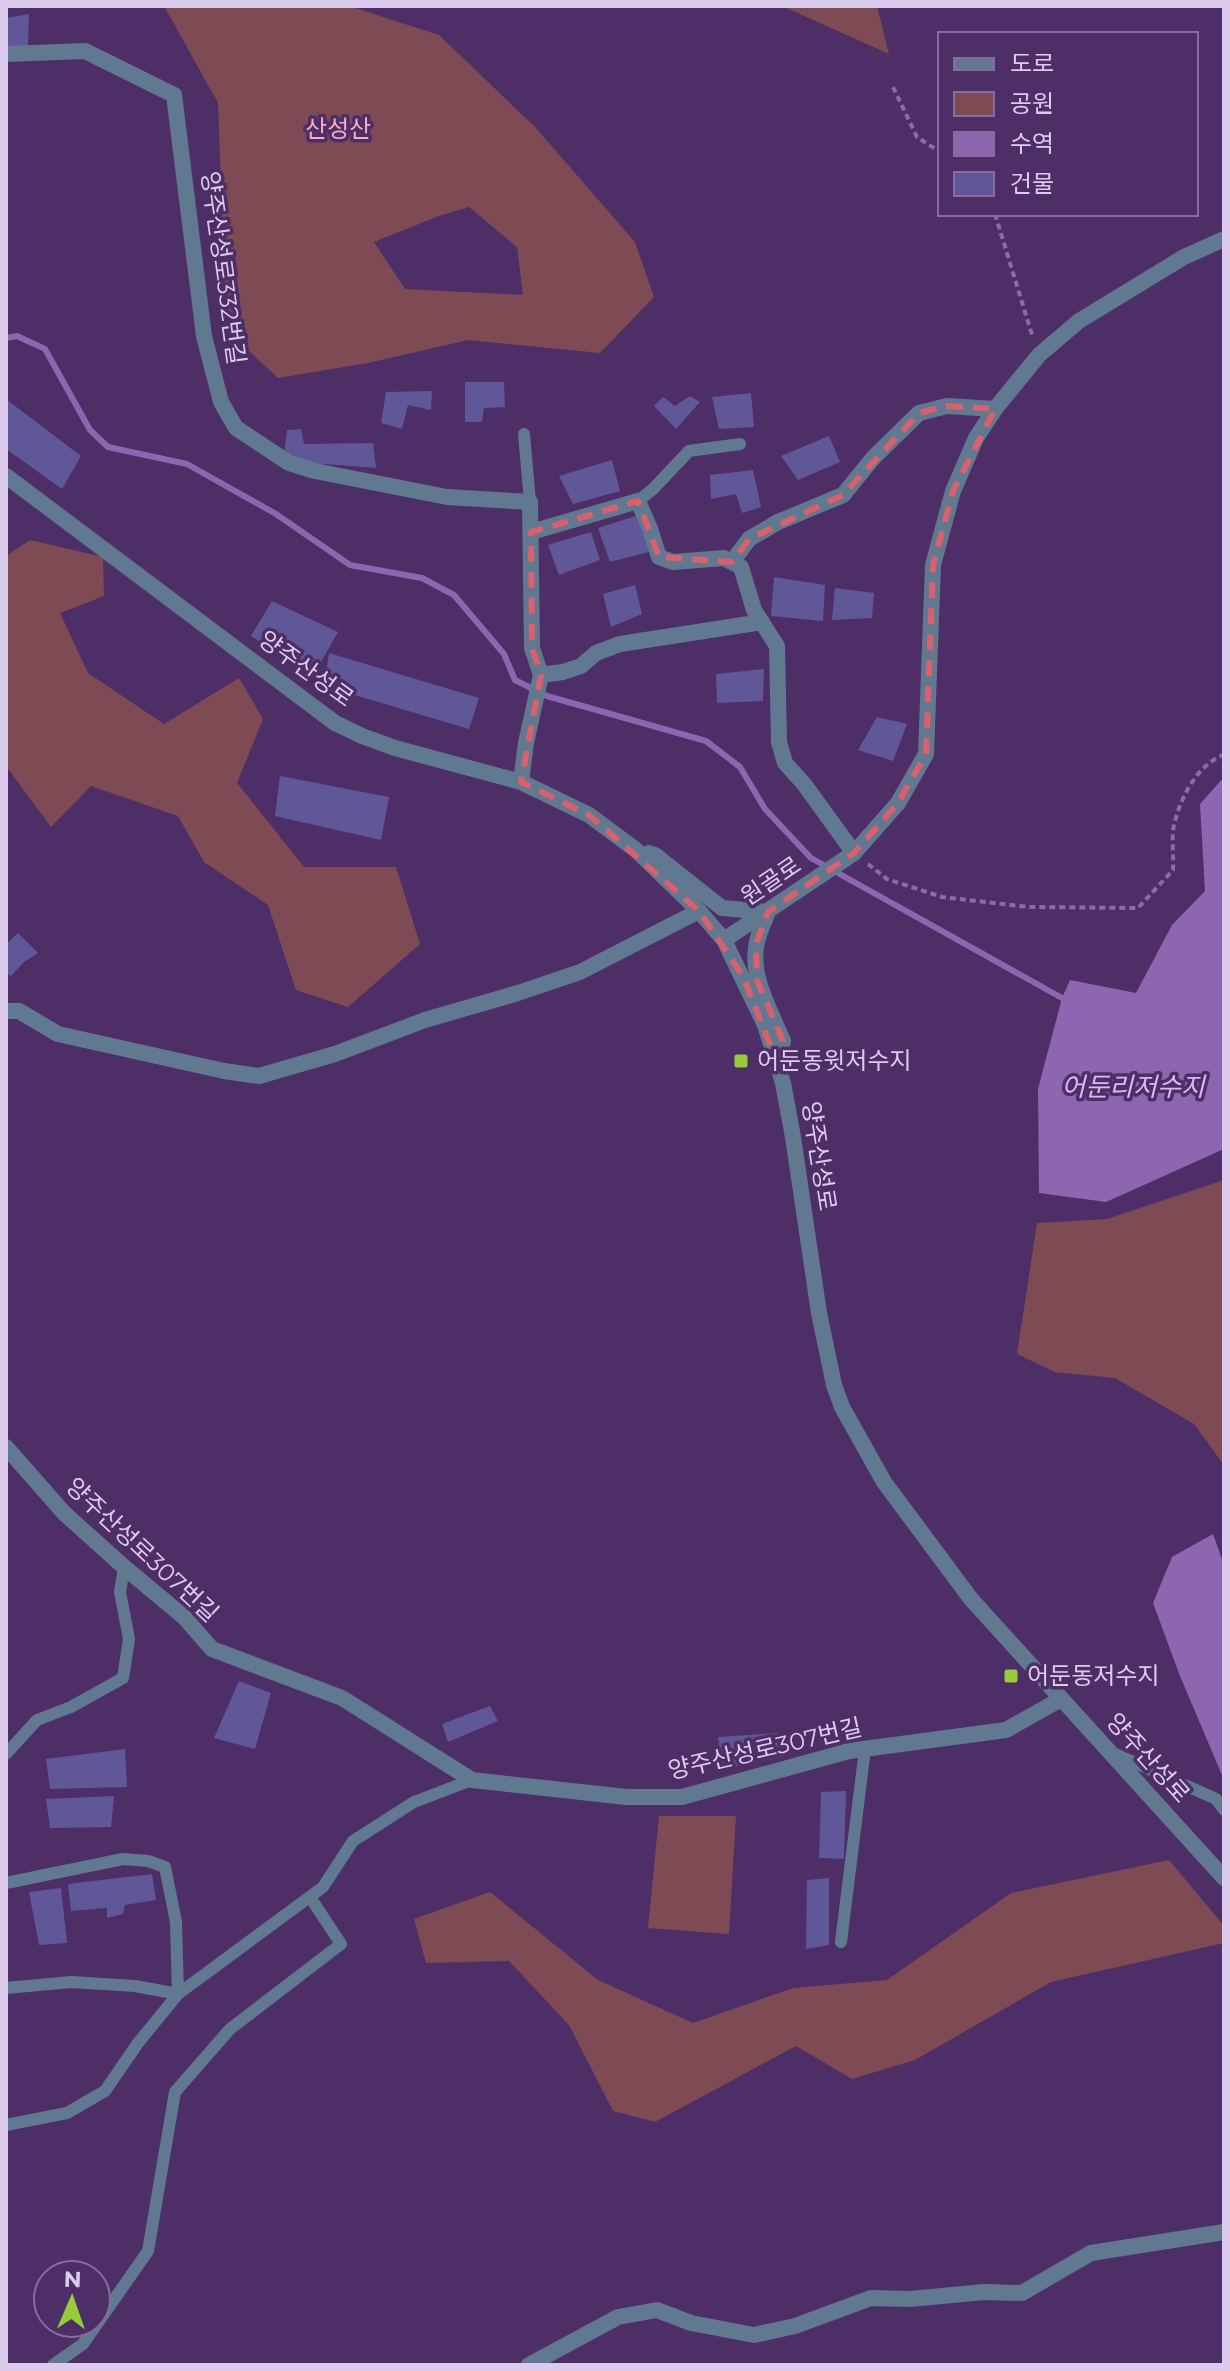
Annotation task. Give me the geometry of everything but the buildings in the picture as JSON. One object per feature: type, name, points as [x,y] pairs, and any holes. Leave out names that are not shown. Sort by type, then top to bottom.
[{"type":"street","name":"양주산성로332번길","points":[[6,54],[85,51],[174,95],[204,336],[221,402],[236,428],[289,463],[315,471],[447,497],[530,502]]},
{"type":"street","name":"원골로","points":[[724,940],[849,856],[898,803],[926,754],[933,565],[953,491],[976,438],[995,409],[1039,355],[1079,321],[1184,257],[1224,239]]},
{"type":"street","points":[[732,562],[749,539],[778,522],[843,495],[873,458],[919,413],[947,406],[995,409]]},
{"type":"street","name":"양주산성로","points":[[6,476],[335,723],[395,748],[521,782],[589,815],[636,850],[699,911],[724,940],[765,1025],[776,1060],[790,1115],[819,1313],[834,1385],[842,1407],[884,1482],[971,1599],[1224,1878]]},
{"type":"street","points":[[531,532],[638,501],[659,557],[673,562],[724,558],[741,567],[754,610],[777,646],[779,742],[785,763],[804,784],[849,856]]},
{"type":"street","points":[[521,782],[526,743],[541,678],[532,648],[530,502]]},
{"type":"street","points":[[541,678],[581,666],[596,653],[620,644],[762,622]]},
{"type":"street","points":[[636,850],[655,855],[722,908],[768,912],[756,944],[757,980],[783,1041],[776,1060]]},
{"type":"street","points":[[12,1011],[58,1034],[259,1076],[335,1054],[425,1020],[580,972],[699,911]]},
{"type":"street","name":"양주산성로307번길","points":[[6,1447],[64,1513],[184,1617],[212,1649],[342,1698],[472,1780],[626,1797],[682,1797],[849,1751],[1006,1730],[1061,1699]]},
{"type":"street","points":[[529,2365],[618,2317],[657,2310],[691,2323],[754,2335],[795,2326],[871,2298],[1022,2293],[1091,2253],[1224,2232]]},
{"type":"lane","points":[[524,434],[530,502]]},
{"type":"lane","points":[[638,501],[689,451],[740,444]]},
{"type":"lane","points":[[6,1754],[37,1720],[71,1707],[123,1678],[129,1639],[120,1592],[124,1567]]},
{"type":"lane","points":[[841,1942],[865,1749]]},
{"type":"lane","points":[[1110,1752],[1216,1799],[1224,1810]]},
{"type":"lane","name":"양주산성로307번길","points":[[6,2125],[67,2113],[105,2091],[138,2043],[178,1994],[323,1887],[353,1841],[414,1802],[472,1780]]},
{"type":"lane","points":[[6,1883],[123,1859],[148,1861],[165,1867],[176,1922],[178,1994],[135,1986],[71,1982],[6,1988]]},
{"type":"lane","points":[[61,2363],[83,2344],[148,2251],[175,2092],[230,2029],[341,1944],[310,1897]]},
{"type":"path","points":[[893,87],[917,137],[938,151]]},
{"type":"path","points":[[996,216],[1039,355]]},
{"type":"path","points":[[849,856],[887,879],[942,897],[1029,907],[1138,908],[1173,870],[1174,826],[1191,782],[1214,758],[1224,755]]},
{"type":"highlighted area","points":[[947,406],[995,409],[953,491],[933,565],[926,754],[898,803],[854,853],[768,912],[756,944],[757,980],[783,1041],[776,1060],[743,976],[699,911],[589,815],[521,782],[541,675],[532,648],[531,532],[638,501],[659,557],[732,562],[749,539],[843,495],[919,413]]},
{"type":"green space","name":"산성산","points":[[164,6],[349,6],[439,35],[535,127],[635,242],[654,297],[600,353],[468,340],[368,363],[278,378],[220,324],[222,215],[218,103]],"holes":[[[469,207],[517,247],[523,295],[405,289],[374,242]]]},
{"type":"green space","points":[[782,6],[877,6],[889,54]]},
{"type":"green space","points":[[30,540],[103,557],[104,596],[60,613],[88,673],[164,724],[239,678],[263,719],[237,783],[304,867],[396,867],[420,944],[348,1007],[296,990],[268,905],[204,862],[178,816],[91,786],[51,827],[6,766],[6,556]]},
{"type":"green space","points":[[1224,1180],[1224,1465],[1194,1424],[1115,1378],[1055,1372],[1017,1354],[1037,1223],[1107,1219]]},
{"type":"green space","points":[[659,1816],[736,1816],[729,1934],[648,1928]]},
{"type":"green space","points":[[1169,1860],[1224,1926],[1224,1943],[1051,1982],[915,2060],[852,2079],[796,2046],[655,2122],[613,2111],[569,2025],[509,1961],[426,1963],[414,1919],[490,1892],[598,1980],[693,2023],[793,1988],[887,1980],[1011,1893]]},
{"type":"water","name":"어둔리저수지","points":[[1224,777],[1224,1149],[1106,1202],[1039,1193],[1038,1089],[1062,998],[1070,980],[1136,993],[1172,925],[1205,891],[1200,804]]},
{"type":"water","points":[[1213,1534],[1224,1565],[1224,1780],[1153,1603],[1172,1557]]},
{"type":"waterway","points":[[6,338],[17,336],[45,349],[90,430],[108,447],[187,464],[276,514],[350,565],[422,578],[454,595],[504,654],[515,680],[547,696],[706,741],[740,767],[765,809],[811,858],[1062,998]]},
{"type":"place","name":"어둔동윗저수지","points":[[741,1061]]},
{"type":"place","name":"어둔동저수지","points":[[1011,1676]]}]
